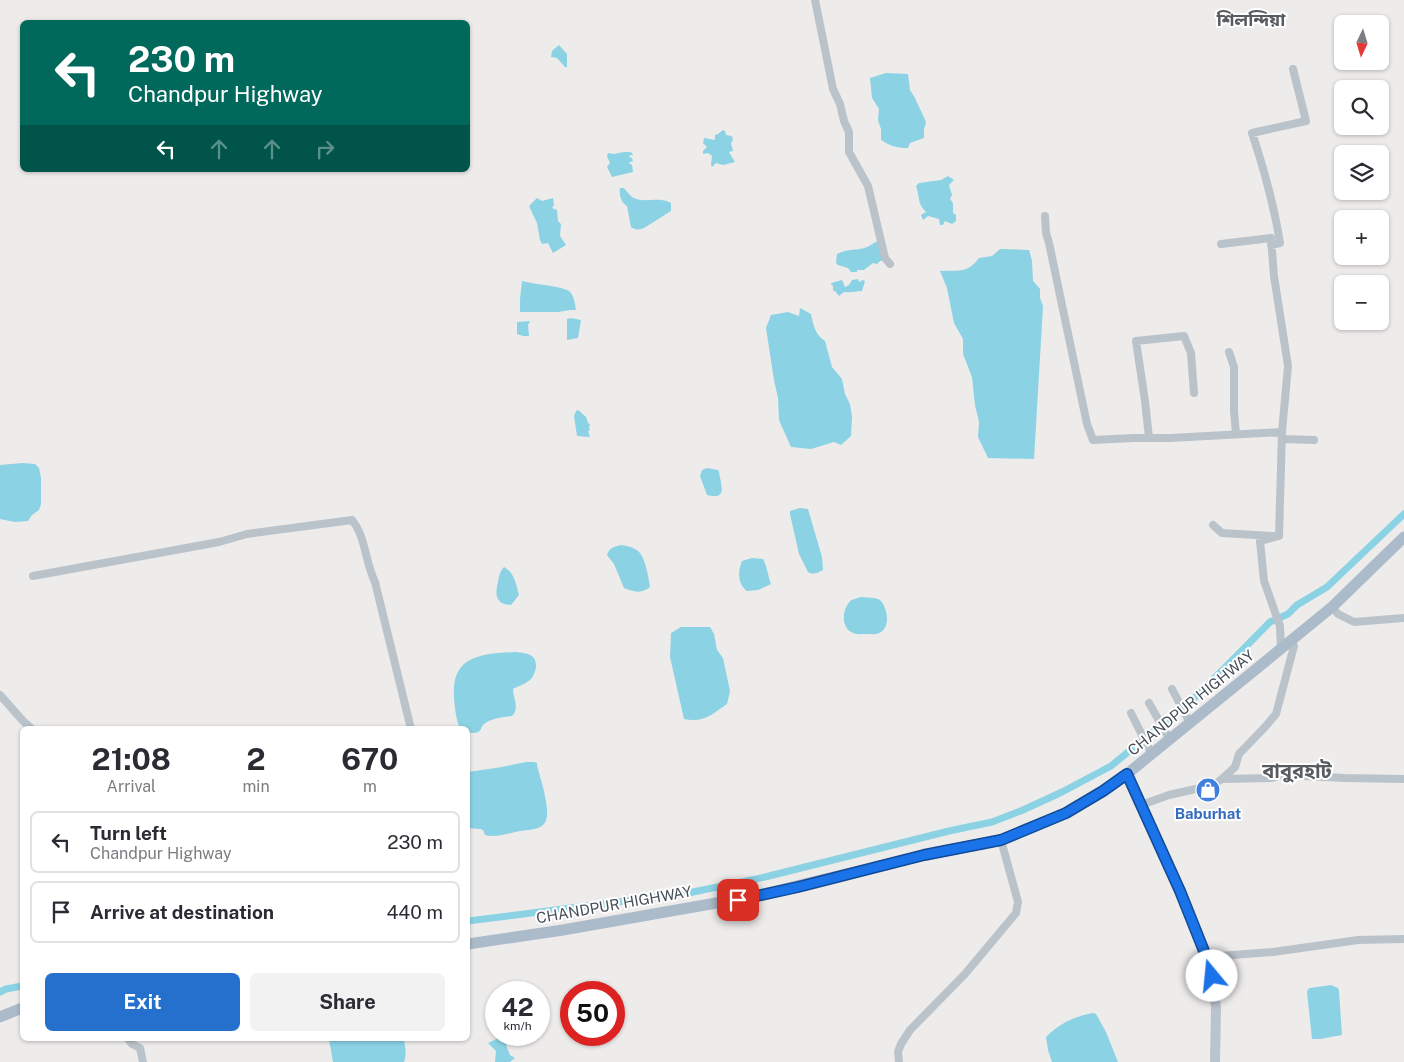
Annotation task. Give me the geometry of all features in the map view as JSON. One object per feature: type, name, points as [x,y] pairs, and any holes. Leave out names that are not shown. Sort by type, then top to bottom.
[{"type":"main road","name":"CHANDPUR HIGHWAY","points":[[470,944],[563,930],[798,887],[924,855],[1001,840],[1066,813],[1127,774],[1149,749],[1170,740],[1332,607],[1404,537]]},
{"type":"main road","points":[[1127,774],[1180,891],[1210,966],[1216,1007],[1215,1062]]},
{"type":"main road","points":[[0,1017],[20,1009]]},
{"type":"street","points":[[815,0],[833,89],[849,132],[849,152],[868,186],[885,258],[890,264]]},
{"type":"street","points":[[1271,245],[1280,243],[1277,219],[1266,175],[1252,133],[1306,121],[1294,69]]},
{"type":"street","points":[[1045,216],[1046,233],[1087,424],[1093,440],[1236,434],[1282,435],[1314,440]]},
{"type":"street","points":[[1221,244],[1270,238],[1288,366],[1282,435],[1280,536]]},
{"type":"street","points":[[1149,438],[1136,341],[1184,336],[1191,353],[1194,393]]},
{"type":"street","points":[[1229,352],[1234,367],[1236,434]]},
{"type":"street","points":[[33,576],[219,542],[248,534],[352,520],[359,528],[370,572],[376,582],[410,726]]},
{"type":"street","points":[[1213,525],[1222,533],[1280,536]]},
{"type":"street","points":[[1280,536],[1260,541],[1264,581],[1280,626],[1281,649]]},
{"type":"street","points":[[1332,607],[1338,614],[1354,622],[1404,618]]},
{"type":"street","points":[[1142,806],[1169,795],[1213,785],[1235,767],[1239,754],[1276,714],[1294,646],[1291,640]]},
{"type":"street","points":[[1172,689],[1190,723]]},
{"type":"street","points":[[0,695],[29,726]]},
{"type":"street","points":[[1149,703],[1170,740]]},
{"type":"street","points":[[1131,713],[1149,749]]},
{"type":"street","points":[[1222,779],[1272,778],[1282,775],[1404,779]]},
{"type":"street","points":[[898,1062],[898,1052],[901,1044],[910,1030],[965,974],[1016,913],[1018,902],[1001,840]]},
{"type":"street","points":[[1206,957],[1273,952],[1358,940],[1404,939]]},
{"type":"street","points":[[130,1041],[140,1048],[143,1062]]},
{"type":"water","points":[[559,45],[567,54],[567,67],[557,58],[551,57],[552,51]]},
{"type":"water","points":[[886,73],[908,74],[910,90],[926,122],[924,138],[910,143],[908,148],[900,148],[881,140],[881,129],[878,120],[879,109],[872,98],[870,78]]},
{"type":"water","points":[[723,130],[726,135],[732,136],[733,151],[729,152],[735,162],[723,165],[716,163],[712,167],[712,156],[708,153],[703,154],[707,147],[703,143],[704,138],[715,140],[715,135]]},
{"type":"water","points":[[630,152],[633,155],[629,157],[633,161],[629,163],[632,165],[633,172],[612,177],[607,167],[610,163],[607,156],[608,153]]},
{"type":"water","points":[[948,176],[954,180],[949,185],[952,195],[950,199],[953,203],[953,213],[956,215],[956,221],[952,224],[945,221],[943,225],[940,225],[939,219],[928,216],[923,220],[921,215],[926,212],[920,203],[916,186],[919,183],[941,180]]},
{"type":"water","points":[[620,188],[623,188],[636,199],[660,200],[671,203],[671,211],[644,228],[634,229],[631,227],[627,206],[621,198]]},
{"type":"water","points":[[537,198],[542,201],[553,198],[554,205],[552,208],[557,210],[558,221],[561,224],[560,236],[566,245],[553,253],[548,243],[542,244],[537,223],[529,206]]},
{"type":"water","points":[[879,241],[882,261],[877,264],[873,263],[864,270],[851,272],[848,268],[836,263],[837,254],[863,248]]},
{"type":"water","points":[[1000,249],[1029,250],[1032,261],[1033,281],[1040,289],[1040,298],[1043,306],[1034,459],[988,458],[978,437],[979,422],[972,377],[963,354],[963,339],[954,323],[947,288],[940,271],[966,269],[979,258],[992,256]]},
{"type":"water","points":[[858,279],[859,282],[865,281],[862,291],[844,292],[839,296],[833,291],[831,283],[842,280],[845,287],[852,280]]},
{"type":"water","points":[[522,281],[569,291],[573,297],[576,310],[520,312]]},
{"type":"water","points":[[800,308],[811,314],[817,332],[825,341],[832,367],[842,379],[845,394],[850,404],[852,417],[851,436],[841,445],[834,442],[811,449],[791,447],[779,420],[778,398],[766,328],[771,315],[788,312],[799,316]]},
{"type":"water","points":[[567,319],[581,320],[578,338],[567,340]]},
{"type":"water","points":[[530,321],[528,325],[529,336],[517,334],[517,322]]},
{"type":"water","points":[[578,410],[586,417],[590,424],[590,430],[588,431],[590,437],[577,436],[574,416]]},
{"type":"water","points":[[35,464],[39,468],[41,504],[39,510],[28,521],[15,522],[0,519],[0,465]]},
{"type":"water","points":[[707,468],[718,470],[722,487],[721,494],[707,495],[700,476],[702,470]]},
{"type":"water","points":[[800,508],[808,509],[822,557],[823,570],[815,573],[808,572],[799,554],[790,511]]},
{"type":"water","points":[[621,545],[637,550],[643,558],[650,587],[644,591],[637,592],[624,588],[614,564],[607,555],[612,548]]},
{"type":"water","points":[[752,558],[763,559],[771,584],[758,590],[747,591],[740,581],[740,569],[742,561]]},
{"type":"water","points":[[504,567],[513,576],[519,595],[511,605],[502,603],[497,598],[499,576]]},
{"type":"water","points":[[861,597],[878,599],[885,607],[887,621],[884,629],[879,633],[856,634],[846,627],[844,619],[846,607],[852,600]]},
{"type":"water","points":[[681,627],[710,627],[714,634],[717,650],[723,658],[730,691],[727,704],[712,715],[697,720],[684,719],[670,657],[671,633]]},
{"type":"water","points":[[516,652],[527,654],[535,659],[534,675],[525,683],[513,689],[516,709],[512,716],[490,721],[484,724],[479,731],[470,733],[470,726],[459,726],[455,710],[454,684],[463,665],[480,656]]},
{"type":"water","points":[[526,762],[537,763],[547,806],[546,821],[541,827],[494,836],[485,835],[483,830],[480,829],[470,828],[470,772]]},
{"type":"water","points":[[1331,985],[1338,988],[1339,991],[1342,1035],[1312,1039],[1308,989]]},
{"type":"water","points":[[1093,1013],[1096,1014],[1106,1032],[1118,1062],[1052,1062],[1046,1037],[1068,1021]]},
{"type":"water","points":[[329,1041],[404,1041],[406,1050],[404,1062],[333,1062]]},
{"type":"water","points":[[491,1046],[506,1046],[510,1055],[515,1058],[510,1062],[495,1062],[496,1051]]},
{"type":"waterway","points":[[470,921],[688,893],[765,877],[992,822],[1023,810],[1111,766],[1199,694],[1270,622],[1288,614],[1297,605],[1327,587],[1404,514]]},
{"type":"waterway","points":[[0,992],[20,986]]},
{"type":"place","name":"Baburhat","points":[[1208,790]]},
{"type":"district","name":"শিলন্দিয়া","points":[[1251,20]]},
{"type":"district","name":"বাবুরহাট","points":[[1297,771]]},
{"type":"route","points":[[738,900],[924,855],[1001,840],[1066,813],[1127,774],[1180,891],[1210,966],[1212,976]]}]
